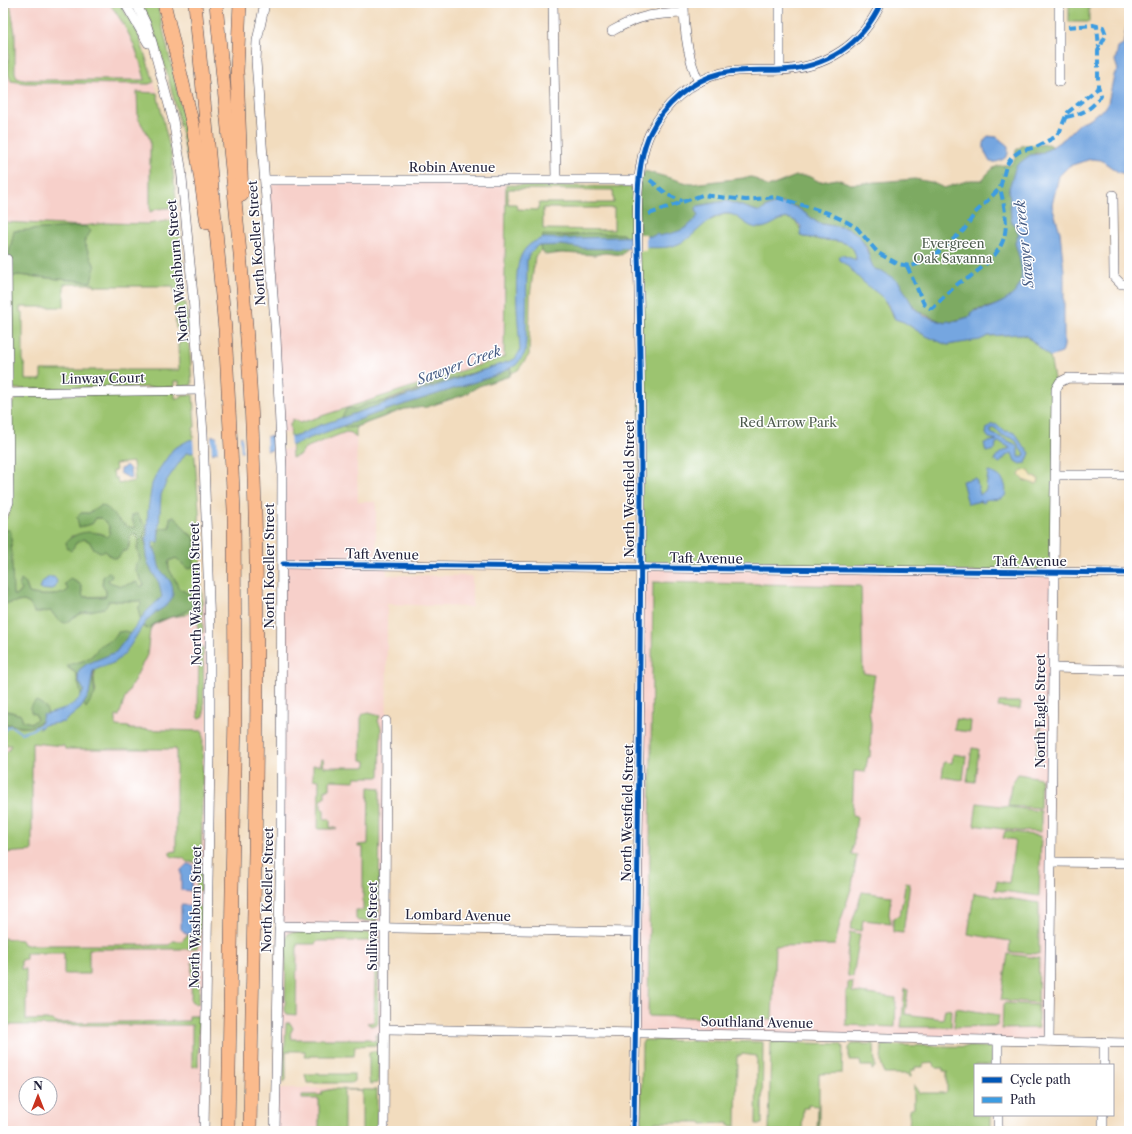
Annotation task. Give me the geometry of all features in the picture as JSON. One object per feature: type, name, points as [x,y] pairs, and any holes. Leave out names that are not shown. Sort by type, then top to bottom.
[{"type":"highway","points":[[164,3],[191,120],[201,173],[216,317],[225,330]]},
{"type":"highway","points":[[195,3],[225,330],[232,456],[235,594],[235,703],[228,1131]]},
{"type":"highway","points":[[216,3],[237,212],[254,454],[257,650],[250,1131]]},
{"type":"highway","points":[[237,212],[243,193],[237,71],[240,3]]},
{"type":"street","name":"North Washburn Street","points":[[125,3],[136,20],[156,60]]},
{"type":"street","name":"North Washburn Street","points":[[136,3],[147,26],[172,120],[181,168],[193,296],[203,434],[210,629],[210,758],[204,1131]]},
{"type":"street","name":"North Koeller Street","points":[[265,3],[259,26],[256,51],[281,430],[283,564],[275,1131]]},
{"type":"street","points":[[552,3],[556,180]]},
{"type":"street","points":[[684,3],[687,50],[690,64],[699,82]]},
{"type":"street","points":[[780,3],[780,70]]},
{"type":"street","name":"North Westfield Street","points":[[634,1131],[641,468],[639,180],[644,148],[656,122],[674,100],[699,82],[716,75],[730,72],[780,70],[814,65],[839,53],[854,42],[867,28],[881,3]]},
{"type":"street","points":[[1060,3],[1060,82]]},
{"type":"street","points":[[612,31],[643,16],[684,14]]},
{"type":"street","name":"Robin Avenue","points":[[265,180],[639,180]]},
{"type":"street","points":[[1113,195],[1114,277],[1116,281],[1121,284],[1129,284]]},
{"type":"street","points":[[3,517],[9,502],[7,259]]},
{"type":"street","name":"North Eagle Street","points":[[1049,1041],[1056,389],[1060,382],[1068,378],[1129,379]]},
{"type":"street","name":"Linway Court","points":[[7,393],[200,390]]},
{"type":"street","points":[[1056,475],[1129,475]]},
{"type":"street","name":"Taft Avenue","points":[[283,564],[1129,573]]},
{"type":"street","points":[[1054,668],[1129,670]]},
{"type":"street","name":"Sullivan Street","points":[[384,1131],[386,721]]},
{"type":"street","points":[[1052,862],[1129,863]]},
{"type":"street","name":"Lombard Avenue","points":[[279,926],[636,932]]},
{"type":"street","name":"Southland Avenue","points":[[385,1029],[635,1032],[1129,1043]]},
{"type":"street","points":[[998,1040],[998,1064]]},
{"type":"street","points":[[1104,1042],[1104,1064]]},
{"type":"street","points":[[998,1116],[998,1131]]},
{"type":"street","points":[[1103,1131],[1104,1116]]},
{"type":"shaded area","points":[[3,3],[119,3],[143,46],[158,94],[171,154],[180,231],[3,231]]},
{"type":"shaded area","points":[[265,180],[505,180],[504,357],[355,405],[358,502],[376,502],[376,565],[386,565],[387,575],[472,576],[472,607],[387,604],[385,1043],[277,1043],[283,564]]},
{"type":"shaded area","points":[[640,568],[1054,573],[1049,1041],[635,1032]]},
{"type":"shaded area","points":[[209,602],[204,1131],[3,1131],[3,750],[11,745],[99,740],[3,694],[3,603]]},
{"type":"shaded area","points":[[276,1088],[336,1088],[335,1131],[275,1131]]},
{"type":"green space","points":[[3,3],[10,3],[15,33],[15,72],[17,78],[23,80],[145,80],[132,40],[122,21],[109,3],[119,3],[137,31],[154,82],[149,84],[25,83],[11,81],[8,74],[8,38]]},
{"type":"green space","points":[[141,3],[157,3],[194,164],[188,164],[168,75],[152,24]]},
{"type":"green space","points":[[1069,3],[1089,3],[1089,22],[1069,22]]},
{"type":"green space","points":[[137,92],[157,93],[171,154],[177,207],[157,209],[150,212],[150,139],[138,118]]},
{"type":"green space","name":"Evergreen Oak Savanna","points":[[1049,144],[1052,146],[1046,151],[1042,153],[1035,153],[1009,188],[1011,219],[1019,234],[1015,243],[1022,267],[1022,278],[1015,293],[1001,303],[974,310],[973,316],[945,323],[919,312],[906,297],[899,282],[874,269],[870,262],[867,247],[855,233],[846,228],[818,223],[797,207],[782,203],[769,205],[760,212],[726,201],[699,206],[696,208],[698,216],[702,218],[690,234],[639,243],[639,180],[645,171],[691,184],[752,177],[768,187],[796,176],[808,176],[820,182],[837,179],[851,184],[915,179],[931,182],[944,188],[970,180],[982,180],[997,166],[1010,165],[1015,158],[1016,150],[1023,145]]},
{"type":"green space","points":[[506,185],[631,187],[633,192],[634,224],[631,225],[631,243],[623,234],[560,235],[540,246],[541,251],[535,256],[530,296],[529,355],[518,370],[511,373],[511,369],[472,373],[383,401],[367,404],[347,428],[356,427],[356,438],[352,433],[346,432],[305,448],[300,455],[292,458],[290,424],[293,419],[300,423],[504,357]],"holes":[[[508,189],[613,190],[614,203],[539,203],[538,210],[517,209],[516,204],[508,204]],[[543,208],[614,208],[614,230],[543,229]]]},
{"type":"green space","name":"Red Arrow Park","points":[[724,214],[732,214],[760,228],[781,220],[792,219],[800,228],[803,237],[839,241],[849,245],[855,253],[856,260],[853,260],[850,267],[860,279],[882,296],[895,319],[904,322],[924,335],[949,345],[988,336],[1020,334],[1027,336],[1050,357],[1056,389],[1054,573],[640,568],[639,243],[700,225]]},
{"type":"green space","points":[[179,219],[185,291],[175,293],[173,286],[94,286],[94,284],[64,284],[64,307],[20,307],[20,312],[23,313],[23,364],[25,364],[25,380],[41,380],[41,370],[179,370],[178,344],[185,341],[189,342],[192,385],[179,387],[179,381],[174,381],[174,387],[15,389],[12,387],[3,391],[3,281],[17,275],[90,282],[95,267],[84,242],[43,230],[15,231],[7,259],[3,257],[3,222],[84,226],[106,223],[148,224]]},
{"type":"green space","points":[[84,226],[91,231],[84,242],[95,267],[91,282],[17,275],[3,281],[14,231]]},
{"type":"green space","points":[[587,233],[623,234],[626,238],[628,246],[622,255],[605,253],[595,255],[562,253],[546,255],[541,251],[540,246],[543,235],[568,236]]},
{"type":"green space","points":[[182,302],[186,303],[188,329],[179,331],[176,328],[175,305]]},
{"type":"green space","points":[[503,365],[511,369],[510,376],[479,386],[464,395],[427,407],[405,409],[356,427],[347,428],[341,425],[342,417],[347,408],[355,409],[367,404],[391,400],[446,380]]},
{"type":"green space","points":[[175,392],[175,398],[193,395],[195,427],[193,428],[193,434],[199,509],[203,633],[198,633],[197,606],[186,615],[171,617],[154,625],[165,618],[185,613],[193,596],[178,588],[168,565],[169,561],[176,558],[188,569],[193,567],[195,538],[170,518],[170,527],[157,547],[148,549],[137,514],[132,515],[135,527],[133,528],[125,527],[102,505],[89,513],[81,513],[79,527],[92,524],[96,518],[102,518],[109,526],[110,533],[107,537],[100,533],[71,536],[71,551],[76,543],[83,539],[89,541],[93,548],[105,551],[109,555],[123,551],[129,547],[129,539],[133,533],[137,535],[139,540],[137,548],[140,560],[135,569],[144,585],[141,587],[133,584],[121,587],[109,582],[108,579],[103,577],[102,585],[106,591],[106,596],[83,597],[81,585],[72,579],[66,593],[53,595],[33,594],[29,593],[26,584],[18,595],[13,595],[5,530],[3,530],[3,520],[9,514],[11,405],[19,396]],"holes":[[[133,462],[135,481],[118,484],[117,478],[114,478],[113,471],[116,470],[115,464]]]},
{"type":"green space","points":[[3,397],[7,490],[3,510]]},
{"type":"green space","points":[[102,505],[124,524],[133,528],[135,527],[132,515],[137,514],[147,528],[143,537],[148,549],[157,547],[157,536],[161,528],[170,527],[170,517],[175,517],[189,534],[195,538],[193,567],[188,569],[176,558],[169,561],[168,565],[178,588],[193,596],[192,607],[187,611],[158,622],[148,629],[142,626],[138,608],[141,604],[140,601],[108,601],[108,604],[104,608],[81,613],[65,623],[58,620],[51,611],[35,613],[30,604],[24,601],[3,604],[3,595],[6,591],[3,581],[3,530],[9,530],[11,532],[13,595],[18,595],[22,590],[19,586],[21,580],[26,584],[29,593],[38,595],[61,594],[68,590],[65,584],[70,578],[81,585],[83,597],[103,597],[106,596],[106,591],[102,585],[103,577],[108,572],[112,574],[111,578],[108,580],[109,582],[121,586],[137,582],[141,587],[144,585],[135,569],[136,563],[140,560],[137,548],[139,540],[137,535],[133,533],[130,538],[127,551],[123,551],[118,558],[113,558],[105,551],[100,552],[93,548],[89,541],[83,539],[76,543],[71,551],[67,548],[66,542],[70,538],[80,533],[91,532],[102,534],[107,537],[110,533],[109,526],[101,518],[96,518],[92,524],[79,527],[77,517],[81,513],[89,513]]},
{"type":"green space","points":[[653,582],[861,586],[863,673],[875,675],[869,711],[871,723],[870,757],[868,757],[865,772],[854,771],[852,816],[857,817],[852,854],[857,855],[852,886],[840,923],[835,945],[775,946],[772,1020],[648,1016]]},
{"type":"green space","points":[[24,601],[30,604],[35,613],[51,611],[58,620],[104,608],[108,601],[140,601],[142,604],[138,608],[142,626],[148,629],[153,625],[150,630],[147,655],[125,698],[119,716],[116,716],[116,726],[129,727],[129,729],[203,731],[201,890],[196,892],[196,862],[187,862],[183,858],[173,857],[170,855],[170,852],[176,851],[176,749],[65,749],[64,746],[32,743],[32,851],[3,853],[3,754],[8,751],[11,745],[3,745],[5,728],[7,725],[24,728],[30,727],[42,721],[36,715],[37,720],[32,723],[23,721],[21,715],[8,711],[3,713],[3,604]],"holes":[[[114,639],[101,658],[94,677],[96,692],[81,697],[77,674],[68,668],[69,665],[87,659],[99,646]]]},
{"type":"green space","points":[[125,631],[130,635],[117,653],[95,668],[93,677],[95,694],[86,708],[80,692],[77,674],[68,667],[68,665],[90,657],[99,646],[113,639],[118,632]]},
{"type":"green space","points":[[199,646],[203,647],[204,716],[200,718],[198,717]]},
{"type":"green space","points":[[36,701],[45,707],[48,716],[30,727],[21,727],[10,724],[6,725],[3,730],[3,713],[8,711],[21,715],[23,721],[32,723],[37,719],[36,715],[31,712],[30,707]]},
{"type":"green space","points":[[999,702],[1021,702],[1020,709],[998,707]]},
{"type":"green space","points":[[369,713],[380,716],[378,721],[381,728],[380,776],[355,777],[355,781],[330,780],[330,789],[325,789],[325,797],[321,800],[321,808],[324,810],[324,819],[330,819],[330,827],[337,829],[318,829],[319,780],[313,779],[313,765],[321,765],[321,759],[323,759],[324,767],[366,767],[366,761],[361,760],[361,718],[363,714]]},
{"type":"green space","points":[[956,719],[971,721],[970,732],[954,730]]},
{"type":"green space","points":[[1041,723],[1042,759],[1040,761],[1036,755]]},
{"type":"green space","points":[[972,748],[979,749],[975,782],[967,781]]},
{"type":"green space","points":[[953,754],[966,756],[963,780],[942,777],[944,762],[952,763]]},
{"type":"green space","points":[[1018,774],[1041,778],[1040,808],[1008,806],[1011,785]]},
{"type":"green space","points":[[369,787],[380,788],[379,915],[376,921],[358,921],[356,919],[356,910],[363,910],[363,847],[358,847],[358,845],[368,844]]},
{"type":"green space","points":[[977,803],[1041,811],[1041,832],[1018,831],[974,825]]},
{"type":"green space","points":[[1005,831],[1041,836],[1039,896],[995,890],[997,881],[1009,883],[1015,840],[1003,838]]},
{"type":"green space","points":[[906,882],[910,883],[903,933],[893,932],[893,918],[900,915]]},
{"type":"green space","points":[[862,892],[891,896],[889,914],[891,923],[863,920],[861,931],[850,929]]},
{"type":"green space","points":[[974,893],[1039,903],[1039,954],[1009,952],[1010,941],[968,934]]},
{"type":"green space","points":[[194,904],[199,905],[201,910],[200,945],[197,948],[89,949],[89,974],[64,974],[64,953],[26,953],[26,959],[21,960],[21,969],[26,969],[26,1020],[53,1020],[56,1023],[189,1021],[189,1016],[199,1016],[198,1066],[192,1067],[192,1025],[3,1025],[3,938],[21,940],[23,944],[28,945],[169,945],[173,941],[182,941],[186,936],[193,935]]},
{"type":"green space","points":[[292,932],[376,933],[378,934],[379,944],[372,945],[371,941],[318,941],[315,944],[297,944],[296,1015],[287,1014],[285,1011],[286,938],[288,934]]},
{"type":"green space","points":[[850,932],[860,934],[853,977],[848,976],[847,955]]},
{"type":"green space","points":[[373,953],[378,954],[378,1024],[371,1026],[367,1023],[374,1022],[375,970],[371,964]]},
{"type":"green space","points":[[1008,954],[1039,958],[1038,1003],[1001,1000]]},
{"type":"green space","points":[[197,958],[200,960],[199,1003],[196,1004],[191,1001],[192,962]]},
{"type":"green space","points":[[848,982],[853,982],[852,992],[896,998],[895,1027],[846,1025],[846,991],[848,990]]},
{"type":"green space","points":[[905,989],[908,990],[905,1014],[943,1019],[945,1009],[952,1010],[951,1027],[901,1027]]},
{"type":"green space","points":[[1005,1003],[1038,1005],[1038,1028],[1002,1029],[1003,1005]]},
{"type":"green space","points":[[956,1008],[999,1015],[997,1026],[954,1027]]},
{"type":"green space","points":[[286,1023],[290,1023],[293,1028],[290,1034],[292,1039],[369,1039],[374,1041],[376,1040],[376,1034],[378,1035],[378,1045],[355,1046],[354,1056],[305,1056],[305,1051],[286,1051],[286,1080],[283,1083]]},
{"type":"green space","points":[[644,1040],[763,1042],[762,1124],[756,1124],[757,1056],[742,1054],[741,1056],[737,1056],[736,1126],[729,1126],[729,1123],[702,1124],[701,1122],[655,1122],[653,1131],[641,1131],[642,1044]]},
{"type":"green space","points":[[771,1042],[841,1044],[843,1048],[842,1073],[819,1074],[819,1131],[817,1131],[818,1106],[808,1105],[808,1108],[803,1108],[802,1131],[769,1131]]},
{"type":"green space","points":[[852,1044],[874,1044],[875,1068],[872,1070],[872,1066],[861,1066],[860,1061],[849,1061],[849,1048]]},
{"type":"green space","points":[[882,1045],[990,1047],[992,1049],[992,1064],[974,1064],[974,1116],[991,1116],[991,1131],[957,1131],[955,1126],[947,1126],[944,1131],[909,1131],[910,1110],[914,1107],[914,1084],[919,1093],[945,1093],[947,1091],[947,1071],[943,1071],[943,1068],[936,1068],[933,1063],[923,1064],[923,1067],[915,1067],[915,1070],[911,1070],[911,1077],[909,1077],[909,1074],[884,1074],[881,1063]]},
{"type":"green space","points":[[374,1051],[378,1052],[378,1083],[371,1084],[369,1081],[369,1053]]},
{"type":"green space","points":[[305,1074],[354,1074],[354,1081],[351,1083],[307,1083]]},
{"type":"green space","points":[[333,1089],[377,1090],[377,1131],[362,1131],[362,1090],[344,1090],[344,1131],[319,1131],[319,1099],[302,1099],[302,1095],[321,1095],[323,1091]]},
{"type":"sand","points":[[1022,470],[1029,471],[1032,476],[1039,479],[1038,483],[1035,484],[1023,480],[1019,475]]},
{"type":"water","points":[[1129,12],[1129,175],[1118,172],[1101,160],[1091,159],[1069,166],[1059,176],[1052,205],[1060,232],[1064,271],[1064,346],[1062,353],[1050,357],[1027,336],[1020,334],[988,336],[980,340],[947,345],[924,335],[904,322],[895,319],[884,299],[866,285],[839,260],[838,257],[842,255],[856,260],[855,253],[849,245],[839,241],[803,237],[800,235],[801,226],[795,221],[785,218],[766,227],[755,228],[738,217],[724,214],[704,224],[688,239],[681,243],[660,248],[629,247],[619,249],[580,248],[562,245],[537,246],[531,252],[527,260],[525,353],[516,365],[494,376],[377,413],[282,448],[260,451],[216,452],[213,454],[212,452],[186,453],[167,480],[161,495],[158,543],[153,541],[153,548],[157,554],[160,569],[171,583],[173,592],[170,601],[149,618],[120,658],[113,663],[93,671],[89,695],[81,708],[64,722],[44,725],[39,729],[43,715],[55,712],[73,704],[81,696],[84,690],[78,680],[79,670],[87,664],[116,652],[147,611],[162,597],[159,583],[149,566],[146,556],[148,510],[152,484],[158,471],[173,449],[189,440],[212,437],[213,435],[215,437],[297,436],[318,426],[515,359],[520,351],[516,288],[518,265],[525,249],[537,241],[544,238],[570,239],[653,236],[657,234],[659,236],[676,232],[689,225],[698,216],[696,208],[698,206],[726,201],[760,212],[777,203],[783,203],[794,206],[818,223],[846,228],[854,232],[862,240],[874,269],[882,271],[899,282],[914,308],[924,316],[945,323],[947,321],[952,322],[972,316],[970,313],[1003,302],[1012,296],[1017,289],[1021,282],[1022,274],[1015,243],[1019,234],[1011,219],[1009,188],[1016,166],[1030,155],[1040,154],[1049,149],[1065,138],[1080,123],[1091,118],[1098,112],[1100,113],[1108,103],[1114,75],[1118,70],[1115,61],[1118,48],[1123,45]]},
{"type":"water","points":[[988,136],[997,137],[1008,146],[1007,156],[998,161],[990,162],[984,146]]},
{"type":"water","points":[[992,424],[998,425],[1004,431],[1015,433],[1023,446],[1030,453],[1026,463],[1020,464],[1015,461],[1012,453],[1006,456],[1000,463],[994,460],[1000,453],[1010,448],[1000,442],[996,443],[995,450],[986,452],[984,443],[997,440],[989,438],[986,434],[987,428]],"holes":[[[995,428],[1001,435],[1015,439],[1020,449],[1025,453],[1024,457],[1018,457],[1018,448],[1015,444],[991,433],[991,429]]]},
{"type":"water","points":[[126,465],[130,469],[131,479],[120,473],[120,469]]},
{"type":"water","points":[[988,472],[1000,477],[1004,483],[1006,491],[1005,496],[1000,499],[985,500],[985,502],[981,503],[981,501],[968,504],[962,481],[976,478],[980,495],[986,490]]},
{"type":"water","points":[[49,577],[54,577],[57,581],[55,588],[49,590],[39,589],[41,583]]},
{"type":"water","points":[[187,864],[193,865],[191,891],[181,890],[181,870]]},
{"type":"water","points":[[181,905],[192,906],[191,934],[186,934],[181,929]]},
{"type":"pier","points":[[631,234],[646,234],[646,251],[631,251]]},
{"type":"pier","points":[[272,433],[290,433],[291,448],[273,452]]},
{"type":"pier","points":[[240,434],[241,453],[218,454],[217,435]]},
{"type":"pier","points":[[242,434],[266,434],[267,452],[243,453]]},
{"type":"pier","points":[[211,435],[212,456],[194,454],[193,438]]},
{"type":"waterway","name":"Sawyer Creek","points":[[3,734],[6,728],[11,726],[21,733],[42,724]]},
{"type":"marked path","points":[[1068,27],[1097,26],[1099,47]]},
{"type":"marked path","points":[[649,214],[702,195],[746,200],[776,197],[828,213],[847,222],[857,228],[878,253],[898,264],[911,266],[928,261],[964,230],[975,213],[1000,188],[1006,166],[1013,156],[1020,151],[1036,147],[1055,137],[1060,131],[1067,113],[1097,89],[1098,51],[1106,35],[1103,27],[1097,26]]},
{"type":"marked path","points":[[1066,117],[1081,113],[1090,108],[1101,95],[1098,86]]},
{"type":"marked path","points":[[650,180],[668,195],[682,201]]},
{"type":"marked path","points":[[907,266],[924,304],[930,308],[933,308],[960,282],[969,278],[984,266],[993,257],[1004,238],[1006,228],[1000,188]]},
{"type":"cycle path","points":[[634,1131],[641,550],[641,402],[637,211],[640,168],[644,149],[650,133],[662,113],[689,88],[711,76],[722,73],[797,68],[813,65],[827,59],[841,52],[864,31],[881,3]]},
{"type":"cycle path","points":[[283,564],[1129,573]]}]
